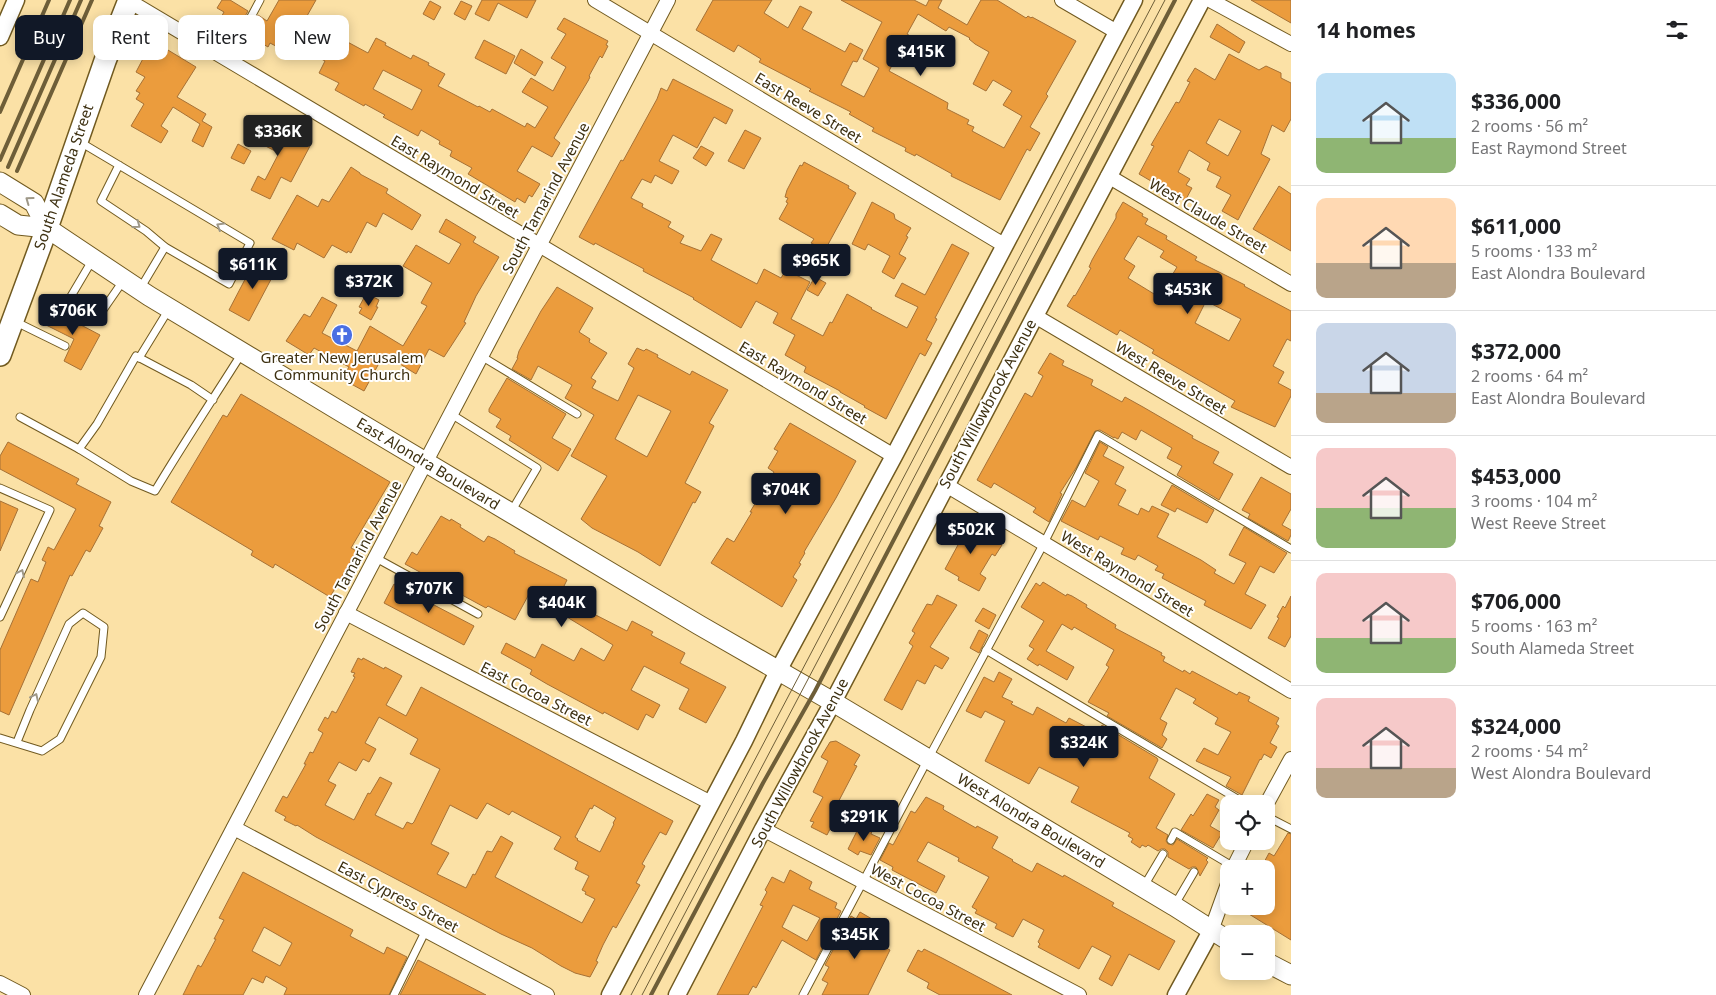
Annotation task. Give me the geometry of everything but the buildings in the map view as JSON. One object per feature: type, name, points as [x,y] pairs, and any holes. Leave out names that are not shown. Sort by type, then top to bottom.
[{"type":"main road","name":"South Alameda Street","points":[[0,355],[104,61],[129,0]]},
{"type":"main road","points":[[0,182],[34,203],[46,228]]},
{"type":"main road","name":"East Alondra Boulevard","points":[[0,214],[18,225],[46,228],[140,290],[243,353],[426,463],[833,702]]},
{"type":"main road","name":"West Alondra Boulevard","points":[[833,702],[1174,906],[1220,936]]},
{"type":"main road","points":[[1275,967],[1291,976]]},
{"type":"street","points":[[0,37],[16,0]]},
{"type":"street","name":"East Raymond Street","points":[[129,0],[178,30]]},
{"type":"street","name":"East Reeve Street","points":[[595,0],[1004,245]]},
{"type":"street","name":"South Tamarind Avenue","points":[[146,995],[668,0]]},
{"type":"street","points":[[1062,0],[1117,32]]},
{"type":"street","points":[[610,995],[778,671],[894,456],[1134,0]]},
{"type":"street","name":"South Willowbrook Avenue","points":[[677,995],[1202,0]]},
{"type":"street","points":[[1210,0],[1291,44]]},
{"type":"street","name":"East Raymond Street","points":[[228,60],[894,456]]},
{"type":"street","name":"West Claude Street","points":[[1108,176],[1291,284]]},
{"type":"street","name":"West Reeve Street","points":[[1034,316],[1291,467]]},
{"type":"street","name":"West Raymond Street","points":[[946,485],[1291,691]]},
{"type":"street","name":"East Cocoa Street","points":[[346,613],[711,803]]},
{"type":"street","points":[[1271,795],[1291,759]]},
{"type":"street","name":"East Cypress Street","points":[[234,828],[547,995]]},
{"type":"street","name":"West Cocoa Street","points":[[763,829],[1079,995]]},
{"type":"street","points":[[1176,995],[1211,931],[1220,906]]},
{"type":"street","points":[[0,983],[23,995]]},
{"type":"lane","points":[[252,15],[260,0]]},
{"type":"lane","points":[[77,141],[128,170],[250,243],[229,284],[165,248],[146,232],[101,201],[119,165]]},
{"type":"lane","points":[[140,290],[165,248]]},
{"type":"lane","points":[[93,259],[67,303],[96,320],[124,279]]},
{"type":"lane","points":[[139,358],[170,308]]},
{"type":"lane","points":[[13,320],[65,346]]},
{"type":"lane","points":[[20,417],[78,449],[130,481],[156,491],[243,353]]},
{"type":"lane","points":[[78,449],[96,424],[136,356],[191,385],[213,400]]},
{"type":"lane","points":[[481,356],[577,414]]},
{"type":"lane","points":[[451,414],[537,468],[511,513]]},
{"type":"lane","points":[[803,995],[1044,543],[1098,435],[1291,548]]},
{"type":"lane","points":[[0,488],[50,510],[0,617]]},
{"type":"lane","points":[[376,558],[478,614]]},
{"type":"lane","points":[[0,738],[18,742],[42,751],[60,739],[101,657],[104,627],[82,613],[69,624],[30,710],[18,742]]},
{"type":"lane","points":[[986,650],[1231,795]]},
{"type":"lane","points":[[1275,821],[1291,829]]},
{"type":"lane","points":[[1171,840],[1175,832],[1222,860]]},
{"type":"lane","points":[[1202,858],[1206,850]]},
{"type":"lane","points":[[1142,888],[1163,854]]},
{"type":"lane","points":[[1174,906],[1194,872]]},
{"type":"lane","points":[[394,995],[426,930]]},
{"type":"tram line","points":[[631,995],[1155,0]]},
{"type":"tram line","points":[[642,995],[1165,0]]},
{"type":"railway","points":[[0,112],[49,0]]},
{"type":"railway","points":[[0,160],[70,0]]},
{"type":"railway","points":[[8,167],[81,0]]},
{"type":"railway","points":[[17,171],[92,0]]},
{"type":"railway","points":[[651,995],[763,783],[815,691],[1175,0]]},
{"type":"place","name":"Greater New Jerusalem Community Church","points":[[342,335]]}]
